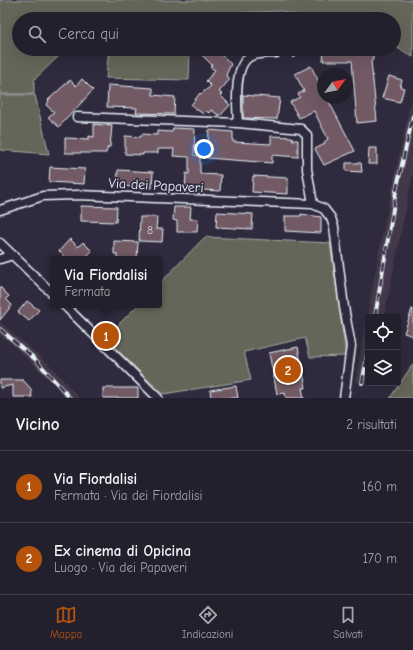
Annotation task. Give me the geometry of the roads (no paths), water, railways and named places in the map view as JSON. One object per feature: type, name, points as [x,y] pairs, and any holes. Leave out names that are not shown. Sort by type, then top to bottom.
[{"type":"street","points":[[238,123],[237,89],[239,74],[243,65],[250,56]]},
{"type":"street","points":[[77,116],[290,126],[301,129],[307,135],[307,169],[313,204],[324,209],[331,218],[334,227],[344,307],[351,346],[344,398]]},
{"type":"street","name":"Via dei Papaveri","points":[[0,210],[42,196],[77,195],[313,204]]},
{"type":"street","points":[[0,243],[50,291]]},
{"type":"street","points":[[0,259],[14,255]]},
{"type":"street","points":[[67,308],[158,398]]},
{"type":"railway","points":[[376,314],[396,191],[413,116]]},
{"type":"railway","points":[[0,329],[35,359],[70,398]]},
{"type":"railway","points":[[362,383],[365,368]]},
{"type":"place","name":"Via Fiordalisi","points":[[106,336]]},
{"type":"place","name":"Ex cinema di Opicina","points":[[288,370]]}]
